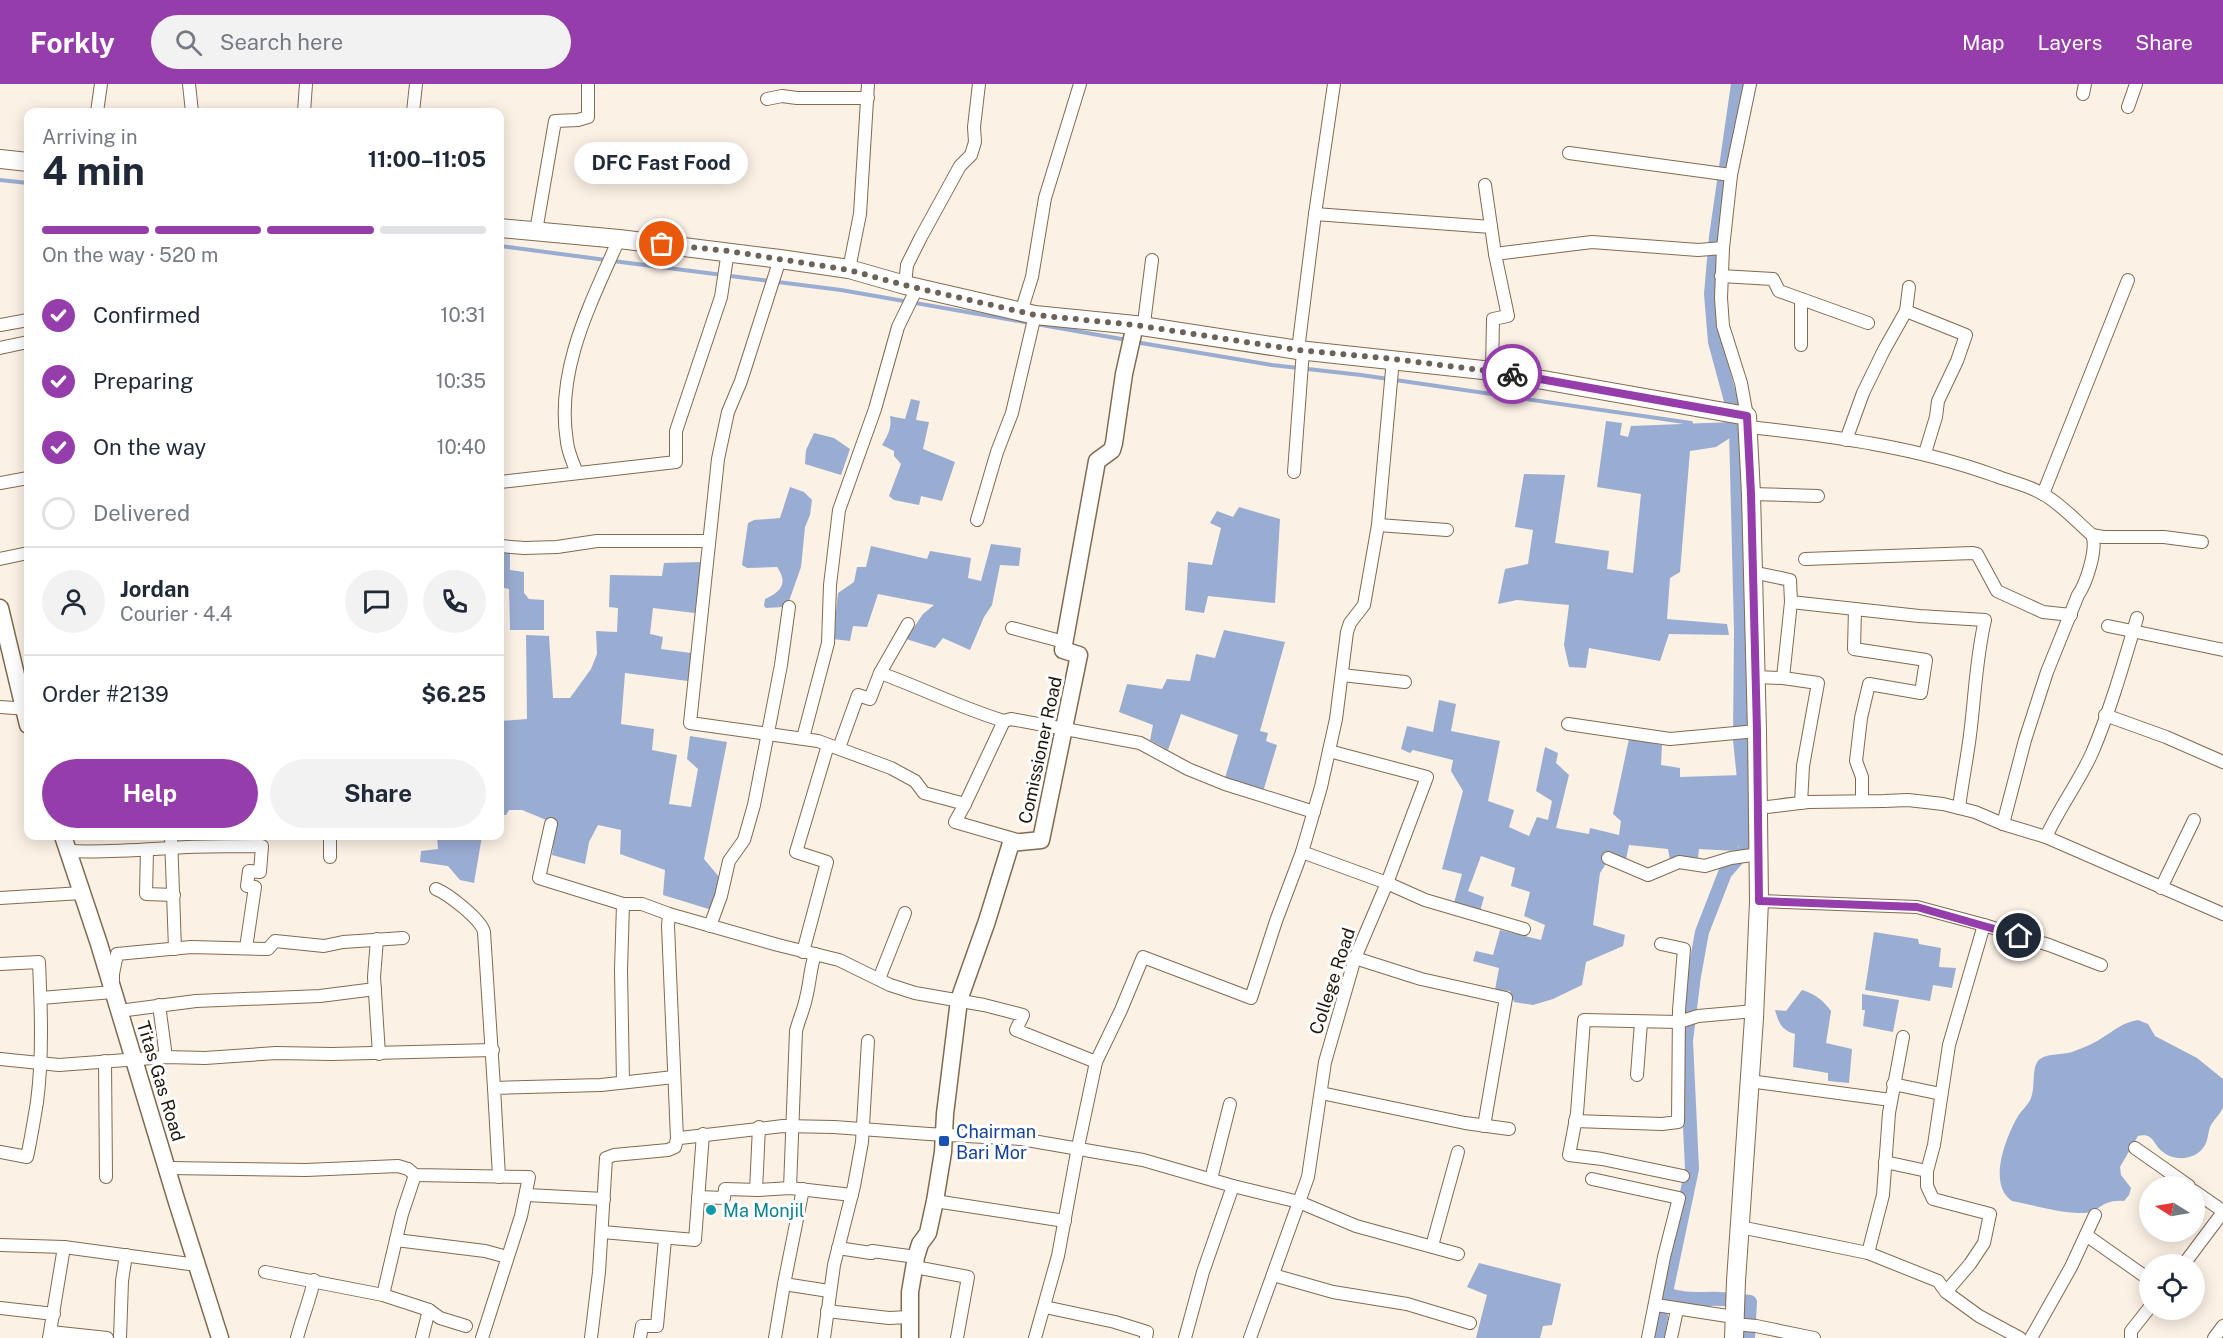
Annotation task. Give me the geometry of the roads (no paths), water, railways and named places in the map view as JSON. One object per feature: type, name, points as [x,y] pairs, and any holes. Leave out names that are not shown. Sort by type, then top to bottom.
[{"type":"main road","points":[[0,159],[24,162]]},
{"type":"main road","points":[[504,228],[780,258],[849,270],[1028,313],[1137,326],[1300,350],[1492,371],[1701,408],[1746,419],[1751,494],[1754,731],[1759,808],[1755,855],[1759,901],[1755,1011],[1736,1281],[1736,1323]]},
{"type":"street","points":[[98,108],[101,84]]},
{"type":"street","points":[[189,84],[192,108]]},
{"type":"street","points":[[304,108],[306,84]]},
{"type":"street","points":[[413,108],[416,84]]},
{"type":"street","points":[[536,231],[555,121],[588,117],[588,84]]},
{"type":"street","points":[[849,270],[860,214],[868,84]]},
{"type":"street","points":[[803,738],[828,643],[830,585],[839,510],[875,409],[911,286],[907,265],[960,166],[971,155],[975,142],[974,127],[979,84]]},
{"type":"street","points":[[977,520],[997,452],[1012,413],[1045,198],[1080,84]]},
{"type":"street","points":[[1294,472],[1300,350],[1315,214],[1334,84]]},
{"type":"street","points":[[1750,84],[1731,175],[1722,276],[1723,326],[1741,383],[1746,419],[1846,440],[1925,453],[1977,468],[2043,494],[2062,507],[2094,539],[2091,562],[2083,588],[2078,595],[2047,672],[2025,740],[2003,824]]},
{"type":"street","points":[[2128,107],[2136,84]]},
{"type":"street","points":[[767,99],[782,96],[868,98]]},
{"type":"street","points":[[1569,153],[1731,175]]},
{"type":"street","points":[[1485,185],[1495,254],[1509,316],[1493,319],[1492,371]]},
{"type":"street","points":[[1315,214],[1491,227]]},
{"type":"street","points":[[577,473],[567,445],[564,417],[565,386],[585,316],[619,239]]},
{"type":"street","points":[[1495,254],[1592,242],[1698,250],[1723,248]]},
{"type":"street","points":[[504,482],[676,462],[676,431],[721,297],[728,251]]},
{"type":"street","points":[[780,258],[741,381],[728,412],[718,459],[690,723],[803,738],[834,746],[891,768],[915,781],[924,793],[965,804]]},
{"type":"street","points":[[1012,628],[1064,642],[1096,464],[1112,450],[1114,443],[1126,364],[1137,326],[1144,323],[1152,260]]},
{"type":"street","points":[[1722,276],[1773,279],[1779,291],[1868,323]]},
{"type":"street","points":[[2043,494],[2128,280]]},
{"type":"street","points":[[1846,440],[1867,385],[1906,311],[1909,287]]},
{"type":"street","points":[[1801,299],[1801,345]]},
{"type":"street","points":[[1906,311],[1966,335],[1957,361],[1938,401],[1936,417],[1925,453]]},
{"type":"street","points":[[0,325],[24,321]]},
{"type":"street","points":[[0,348],[24,343]]},
{"type":"street","points":[[1035,1338],[1058,1256],[1077,1147],[1096,1062],[1143,957],[1251,998],[1314,812],[1336,719],[1347,632],[1350,622],[1364,605],[1378,525],[1393,359]]},
{"type":"street","points":[[0,483],[24,479]]},
{"type":"street","points":[[1751,494],[1818,496]]},
{"type":"street","points":[[1378,525],[1447,530]]},
{"type":"street","points":[[2092,535],[2163,537],[2202,542]]},
{"type":"street","points":[[504,546],[557,547],[597,541],[710,541]]},
{"type":"street","points":[[1805,559],[1973,553],[1977,554],[1997,591],[2043,612],[2071,615]]},
{"type":"street","points":[[0,559],[24,554]]},
{"type":"street","points":[[1752,573],[1790,580],[1791,602],[1783,678]]},
{"type":"street","points":[[1791,602],[1919,616],[1985,620],[1976,670],[1968,751],[1962,776],[1959,808]]},
{"type":"street","points":[[710,926],[721,896],[729,861],[744,840],[754,805],[769,733],[789,607]]},
{"type":"street","points":[[0,608],[24,702]]},
{"type":"street","points":[[1855,609],[1854,649],[1926,660],[1922,693],[1869,684],[1856,761],[1862,777],[1862,801]]},
{"type":"street","points":[[2046,837],[2088,760],[2137,618]]},
{"type":"street","points":[[776,1338],[796,1189],[792,1126],[796,1031],[806,999],[811,966],[809,953],[827,862],[796,852],[834,746],[858,695],[870,699],[880,673],[908,624]]},
{"type":"street","points":[[2108,626],[2223,650]]},
{"type":"street","name":"Comissioner Road","points":[[910,1338],[910,1292],[915,1262],[920,1244],[928,1233],[935,1201],[959,1000],[1011,843],[1041,840],[1066,730],[1079,655],[1063,650],[1064,642]]},
{"type":"street","points":[[880,673],[933,693],[966,709],[1004,721],[1020,719],[1140,743],[1188,769],[1215,780],[1314,812]]},
{"type":"street","points":[[1342,675],[1405,681]]},
{"type":"street","points":[[1755,677],[1818,683],[1803,766],[1801,803]]},
{"type":"street","points":[[0,707],[24,713]]},
{"type":"street","points":[[2105,715],[2166,737],[2223,762]]},
{"type":"street","points":[[1004,721],[955,822],[1025,842]]},
{"type":"street","points":[[1568,724],[1670,739],[1754,731]]},
{"type":"street","name":"College Road","points":[[1250,1338],[1308,1177],[1325,1062],[1355,958],[1387,883],[1427,777],[1329,751]]},
{"type":"street","points":[[1759,808],[1801,803],[1908,800],[1959,808],[2046,837],[2223,914]]},
{"type":"street","points":[[2161,888],[2194,820]]},
{"type":"street","points":[[551,824],[539,878],[623,904],[642,904],[710,926],[839,960],[915,993],[959,1000],[1023,1015],[1016,1030],[1096,1062]]},
{"type":"street","points":[[330,840],[330,857]]},
{"type":"street","points":[[171,842],[175,949]]},
{"type":"street","points":[[66,843],[147,851],[171,842],[262,846],[260,872],[249,871],[247,886],[255,887],[246,948]]},
{"type":"street","name":"Titas Gas Road","points":[[66,843],[220,1338]]},
{"type":"street","points":[[147,851],[146,894],[174,895]]},
{"type":"street","points":[[1302,852],[1387,883],[1425,900],[1524,929]]},
{"type":"street","points":[[1608,858],[1648,875],[1679,862],[1705,866],[1731,858],[1755,855]]},
{"type":"street","points":[[436,889],[444,892],[483,926],[499,1176]]},
{"type":"street","points":[[0,898],[82,893]]},
{"type":"street","points":[[1759,901],[1917,907],[2049,945],[2101,965]]},
{"type":"street","points":[[623,904],[621,969],[623,1082]]},
{"type":"street","points":[[879,979],[905,913]]},
{"type":"street","points":[[591,1338],[602,1232],[606,1158],[614,1155],[669,1150],[675,1147],[677,1139],[669,914]]},
{"type":"street","points":[[1946,1292],[1970,1264],[1984,1243],[1990,1214],[1933,1199],[1928,1185],[1927,1171],[1934,1145],[1949,1046],[1984,925]]},
{"type":"street","points":[[41,998],[113,992],[113,974],[117,954],[175,949],[268,949],[275,941],[324,946],[403,938]]},
{"type":"street","points":[[377,939],[375,989],[379,1053]]},
{"type":"street","points":[[1575,1121],[1662,1124],[1678,1122],[1684,949],[1661,944]]},
{"type":"street","points":[[1355,958],[1421,979],[1506,998],[1484,1126]]},
{"type":"street","points":[[0,964],[39,962],[41,998],[37,1101],[27,1157],[0,1152]]},
{"type":"street","points":[[119,1011],[196,1000],[320,996],[375,989]]},
{"type":"street","points":[[159,1005],[166,1057]]},
{"type":"street","points":[[1683,1176],[1602,1159],[1569,1155],[1583,1054],[1584,1020],[1680,1022],[1698,1016],[1755,1011]]},
{"type":"street","points":[[1637,1075],[1641,1022]]},
{"type":"street","points":[[1868,1252],[1883,1195],[1893,1084],[1903,1036]]},
{"type":"street","points":[[827,1338],[829,1292],[852,1195],[863,1129],[868,1041]]},
{"type":"street","points":[[0,1059],[40,1064],[276,1053],[492,1050]]},
{"type":"street","points":[[105,1061],[106,1177]]},
{"type":"street","points":[[494,1088],[601,1085],[674,1077]]},
{"type":"street","points":[[1749,1081],[1891,1100]]},
{"type":"street","points":[[1893,1084],[1941,1094]]},
{"type":"street","points":[[1321,1093],[1509,1129]]},
{"type":"street","points":[[1212,1179],[1230,1104]]},
{"type":"street","points":[[677,1139],[704,1134],[792,1126],[1021,1138],[1143,1160],[1299,1202],[1356,1226],[1458,1254]]},
{"type":"street","points":[[756,1190],[759,1128]]},
{"type":"street","points":[[602,1232],[695,1240],[704,1134]]},
{"type":"street","points":[[2134,1148],[2174,1176]]},
{"type":"street","points":[[1432,1246],[1458,1152]]},
{"type":"street","points":[[1885,1162],[1927,1171]]},
{"type":"street","points":[[166,1168],[306,1170],[398,1166],[408,1168],[415,1175],[529,1177],[526,1195],[482,1338]]},
{"type":"street","points":[[383,1295],[402,1214],[415,1175]]},
{"type":"street","points":[[1592,1179],[1679,1198],[1664,1257],[1648,1338]]},
{"type":"street","points":[[1185,1338],[1203,1272],[1233,1186]]},
{"type":"street","points":[[698,1197],[724,1198],[725,1190],[796,1189],[852,1195]]},
{"type":"street","points":[[526,1195],[604,1199]]},
{"type":"street","points":[[2191,1254],[2223,1211],[2205,1199]]},
{"type":"street","points":[[935,1201],[1065,1221]]},
{"type":"street","points":[[2031,1338],[2095,1215]]},
{"type":"street","points":[[1740,1227],[1868,1252],[1938,1281],[1946,1292],[1979,1316],[2020,1338]]},
{"type":"street","points":[[2086,1235],[2139,1272]]},
{"type":"street","points":[[640,1338],[642,1326],[657,1326],[665,1239]]},
{"type":"street","points":[[396,1240],[485,1251],[507,1257]]},
{"type":"street","points":[[0,1245],[64,1247],[196,1265]]},
{"type":"street","points":[[64,1247],[50,1335],[106,1338]]},
{"type":"street","points":[[838,1248],[871,1253],[872,1251],[968,1277],[957,1338]]},
{"type":"street","points":[[120,1338],[122,1281],[126,1255]]},
{"type":"street","points":[[266,1272],[383,1295],[429,1310],[440,1318],[466,1326]]},
{"type":"street","points":[[1273,1275],[1334,1292],[1407,1304],[1470,1323]]},
{"type":"street","points":[[297,1338],[303,1311],[310,1302],[314,1280]]},
{"type":"street","points":[[783,1284],[829,1292]]},
{"type":"street","points":[[1656,1305],[1814,1338]]},
{"type":"street","points":[[1045,1307],[1115,1322],[1147,1332],[1146,1338]]},
{"type":"street","points":[[0,1308],[54,1314]]},
{"type":"street","points":[[422,1338],[429,1310]]},
{"type":"street","points":[[1671,1338],[1677,1310]]},
{"type":"street","points":[[827,1311],[890,1318],[909,1317]]},
{"type":"street","points":[[2131,1338],[2131,1330],[2139,1320]]},
{"type":"street","points":[[2214,1338],[2223,1326]]},
{"type":"water","points":[[911,399],[920,401],[916,420],[929,422],[923,449],[955,462],[942,501],[921,496],[919,505],[894,500],[889,496],[901,464],[894,456],[894,451],[882,445],[889,431],[890,416],[905,419]]},
{"type":"water","points":[[1606,421],[1622,423],[1620,435],[1628,437],[1631,426],[1732,422],[1733,436],[1716,447],[1690,451],[1680,572],[1670,578],[1667,619],[1727,624],[1729,635],[1669,634],[1660,661],[1589,648],[1586,668],[1569,667],[1564,645],[1569,605],[1517,600],[1498,604],[1505,569],[1528,564],[1533,530],[1515,527],[1524,474],[1565,475],[1555,543],[1609,551],[1607,569],[1633,573],[1641,494],[1597,487]]},
{"type":"water","points":[[814,433],[834,438],[850,449],[841,475],[805,464],[806,450]]},
{"type":"water","points":[[790,487],[804,492],[812,500],[810,515],[805,527],[801,567],[789,601],[783,607],[766,608],[765,599],[781,587],[781,573],[777,567],[747,568],[742,565],[748,523],[754,520],[780,518]]},
{"type":"water","points":[[1239,507],[1280,519],[1275,603],[1208,596],[1204,613],[1185,610],[1188,562],[1212,565],[1221,528],[1210,523],[1217,511],[1233,517]]},
{"type":"water","points":[[991,544],[1021,548],[1019,566],[1000,565],[992,605],[984,617],[970,650],[943,638],[935,648],[906,639],[923,614],[934,605],[878,594],[867,627],[853,626],[850,641],[833,639],[838,593],[854,582],[857,567],[866,567],[871,546],[927,559],[930,551],[971,558],[968,578],[981,581]]},
{"type":"water","points":[[504,551],[510,552],[510,570],[524,572],[524,593],[529,599],[544,600],[544,630],[510,630],[509,589],[504,588]]},
{"type":"water","points":[[701,562],[695,613],[653,608],[650,634],[663,637],[661,649],[691,653],[688,681],[625,673],[621,724],[654,729],[652,750],[677,755],[669,804],[691,807],[698,769],[687,759],[690,736],[727,742],[704,859],[720,878],[712,910],[663,895],[665,870],[620,854],[621,830],[598,825],[589,842],[585,864],[552,855],[556,824],[522,810],[509,810],[504,815],[504,721],[527,719],[526,635],[549,636],[553,698],[570,698],[591,669],[597,654],[596,631],[617,632],[618,608],[609,607],[610,575],[662,576],[664,563]]},
{"type":"water","points":[[1224,630],[1285,642],[1260,731],[1268,733],[1266,741],[1277,745],[1263,792],[1225,778],[1238,735],[1181,714],[1168,750],[1150,740],[1153,725],[1119,712],[1127,684],[1162,689],[1167,679],[1190,681],[1196,654],[1215,658]]},
{"type":"water","points":[[1439,700],[1456,704],[1451,731],[1500,741],[1488,801],[1514,810],[1509,827],[1529,836],[1537,817],[1548,820],[1552,801],[1536,791],[1545,747],[1558,753],[1556,763],[1569,775],[1556,828],[1589,834],[1590,828],[1619,835],[1621,821],[1613,814],[1629,739],[1662,745],[1661,765],[1680,768],[1680,777],[1742,775],[1744,836],[1736,851],[1699,849],[1698,858],[1670,860],[1668,849],[1629,845],[1626,859],[1607,862],[1600,873],[1593,925],[1625,935],[1623,946],[1586,962],[1582,985],[1553,999],[1533,1005],[1514,1002],[1510,991],[1495,990],[1499,968],[1473,961],[1476,951],[1493,955],[1500,930],[1541,940],[1545,925],[1524,916],[1530,892],[1511,886],[1515,868],[1481,856],[1468,891],[1484,897],[1480,912],[1454,903],[1462,874],[1442,869],[1463,791],[1451,771],[1453,760],[1413,750],[1410,753],[1401,749],[1407,726],[1433,732]]},
{"type":"water","points":[[437,840],[481,840],[474,883],[460,880],[448,866],[420,862],[421,851],[438,849]]},
{"type":"water","points":[[1874,932],[1918,939],[1919,944],[1941,948],[1939,967],[1956,968],[1952,988],[1933,985],[1930,1001],[1865,990]]},
{"type":"water","points":[[1802,990],[1818,998],[1831,1011],[1826,1043],[1852,1049],[1849,1083],[1828,1081],[1828,1073],[1793,1067],[1795,1034],[1781,1025],[1775,1010],[1786,1011]]},
{"type":"water","points":[[1862,994],[1899,1000],[1893,1032],[1863,1026],[1865,1010],[1862,1010]]},
{"type":"water","points":[[2138,1020],[2148,1024],[2155,1036],[2197,1058],[2223,1079],[2223,1107],[2210,1127],[2205,1145],[2197,1154],[2179,1158],[2163,1152],[2150,1137],[2138,1136],[2120,1167],[2121,1175],[2131,1188],[2129,1195],[2124,1201],[2110,1202],[2094,1211],[2066,1212],[2012,1201],[2001,1184],[2001,1160],[2013,1125],[2031,1097],[2037,1062],[2047,1056],[2068,1053],[2085,1047],[2124,1024]]},
{"type":"water","points":[[1479,1263],[1561,1284],[1552,1325],[1543,1326],[1540,1338],[1476,1338],[1487,1295],[1467,1287]]},
{"type":"waterway","points":[[1665,1297],[1692,1169],[1686,1041],[1694,976],[1702,932],[1725,873],[1746,849],[1747,808],[1740,740],[1741,631],[1736,430],[1731,401],[1715,342],[1711,294],[1716,237],[1738,84]]},
{"type":"waterway","points":[[0,180],[24,183]]},
{"type":"waterway","points":[[504,247],[606,260]]},
{"type":"waterway","points":[[613,261],[841,290],[1127,340]]},
{"type":"waterway","points":[[1135,342],[1272,365],[1361,375],[1691,423]]},
{"type":"waterway","points":[[1665,1293],[1686,1299],[1725,1299],[1750,1302],[1748,1338]]},
{"type":"waterway","points":[[1657,1338],[1661,1317]]},
{"type":"place","name":"DFC Fast Food","points":[[662,244]]},
{"type":"place","name":"Chairman Bari Mor","points":[[944,1141]]},
{"type":"place","name":"Ma Monjil","points":[[711,1210]]}]
